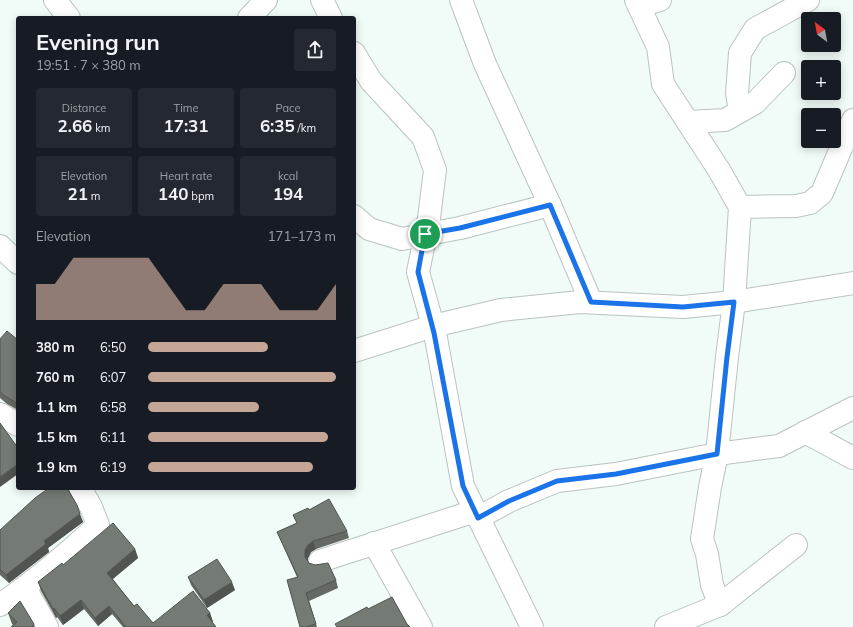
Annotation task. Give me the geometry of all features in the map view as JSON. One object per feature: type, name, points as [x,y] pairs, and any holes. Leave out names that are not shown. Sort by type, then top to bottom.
[{"type":"street","points":[[54,0],[67,16]]},
{"type":"street","points":[[251,16],[266,0]]},
{"type":"street","points":[[322,0],[330,16]]},
{"type":"street","points":[[461,0],[485,64],[550,205],[591,302]]},
{"type":"street","points":[[660,0],[638,3],[658,47],[663,84],[719,170],[740,207],[734,302],[717,454],[702,539],[707,554],[712,584],[720,606]]},
{"type":"street","points":[[740,111],[737,93],[740,53],[756,29],[808,0]]},
{"type":"street","points":[[356,56],[372,80],[423,137],[435,170],[429,218],[418,272],[433,326],[463,486],[532,627]]},
{"type":"street","points":[[688,122],[725,120],[754,102],[784,73]]},
{"type":"street","points":[[740,207],[796,206],[810,204],[822,193],[853,120]]},
{"type":"street","points":[[356,218],[369,229],[402,239],[460,228],[550,205]]},
{"type":"street","points":[[0,246],[16,261]]},
{"type":"street","points":[[356,350],[433,326],[501,310],[580,302],[683,307],[734,302],[853,283]]},
{"type":"street","points":[[320,561],[374,543],[476,514],[557,481],[616,474],[717,454],[779,446],[853,408]]},
{"type":"street","points":[[0,414],[16,424]]},
{"type":"street","points":[[805,432],[853,458]]},
{"type":"street","points":[[0,605],[25,588],[59,561],[98,526],[91,507],[81,490]]},
{"type":"street","points":[[374,543],[421,627]]},
{"type":"street","points":[[676,625],[720,606],[796,545]]},
{"type":"street","points":[[25,588],[47,627]]},
{"type":"building","points":[[7,331],[16,338],[16,403],[0,392],[0,339]]},
{"type":"building","points":[[0,423],[16,445],[16,465],[0,477]]},
{"type":"building","points":[[46,490],[68,490],[77,505],[80,514],[44,541],[46,544],[6,575],[0,569],[0,530],[35,498]]},
{"type":"building","points":[[329,499],[347,531],[313,541],[305,550],[305,557],[309,563],[315,565],[328,563],[336,580],[306,593],[316,624],[300,627],[287,580],[298,577],[277,532],[297,523],[293,515],[308,508],[309,510]]},
{"type":"building","points":[[113,523],[135,549],[107,573],[134,606],[137,604],[153,623],[193,591],[210,613],[207,615],[216,627],[126,627],[109,606],[95,618],[81,600],[60,616],[54,608],[53,609],[38,582],[62,563],[63,565]]},
{"type":"building","points":[[217,559],[232,582],[204,600],[188,577]]},
{"type":"building","points":[[392,597],[410,627],[337,627],[335,624],[367,607],[368,609]]},
{"type":"building","points":[[20,601],[34,624],[32,627],[11,627],[17,622],[8,613]]},
{"type":"route","points":[[550,205],[591,302],[683,307],[734,302],[717,454],[616,474],[557,481],[509,501],[478,518],[463,486],[434,333],[418,272],[425,234],[460,228],[550,205]]}]
